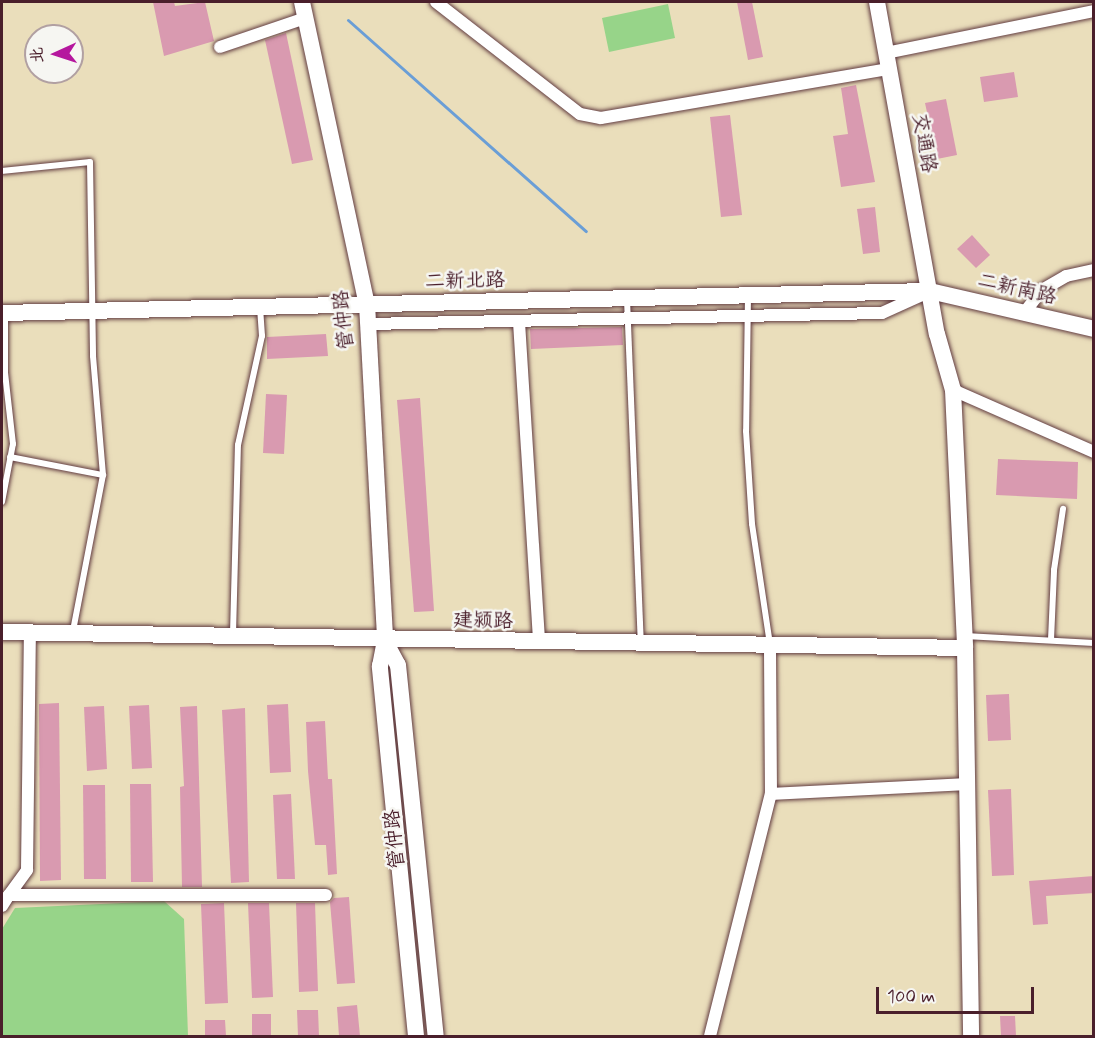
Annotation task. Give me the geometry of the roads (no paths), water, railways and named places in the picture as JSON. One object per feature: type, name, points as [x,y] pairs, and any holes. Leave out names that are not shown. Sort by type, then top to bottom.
[{"type":"street","points":[[436,2],[580,114],[601,118],[888,61],[1094,11]]},
{"type":"street","name":"交通路","points":[[877,2],[937,334],[953,390],[965,642],[970,1036]]},
{"type":"street","points":[[220,47],[304,10]]},
{"type":"street","name":"管仲路","points":[[304,10],[367,304],[385,641],[380,666],[417,1036]]},
{"type":"street","points":[[1024,313],[1042,290],[1066,276],[1094,270]]},
{"type":"street","points":[[368,324],[748,318],[882,313],[930,291]]},
{"type":"street","name":"二新北路","points":[[3,313],[930,291]]},
{"type":"street","name":"二新南路","points":[[930,291],[1094,328]]},
{"type":"street","points":[[519,322],[539,642]]},
{"type":"street","points":[[953,390],[1094,452]]},
{"type":"street","name":"建颍路","points":[[2,632],[385,641],[770,645],[965,642]]},
{"type":"street","points":[[5,900],[27,870],[30,634]]},
{"type":"street","name":"管仲路","points":[[385,641],[398,665],[436,1036]]},
{"type":"street","points":[[710,1036],[771,794],[770,645]]},
{"type":"street","points":[[771,794],[967,784]]},
{"type":"street","points":[[5,900],[326,895]]},
{"type":"lane","points":[[2,171],[90,162],[92,311],[103,475],[72,635]]},
{"type":"lane","points":[[748,295],[746,431],[752,524],[770,645]]},
{"type":"lane","points":[[627,298],[641,643]]},
{"type":"lane","points":[[233,638],[238,445],[262,336],[260,307]]},
{"type":"lane","points":[[2,502],[13,444],[5,373],[3,313]]},
{"type":"lane","points":[[10,457],[103,475]]},
{"type":"lane","points":[[1051,640],[1054,570],[1063,509]]},
{"type":"lane","points":[[965,642],[1051,640],[1094,643]]},
{"type":"waterway","points":[[348,20],[586,231]]}]
